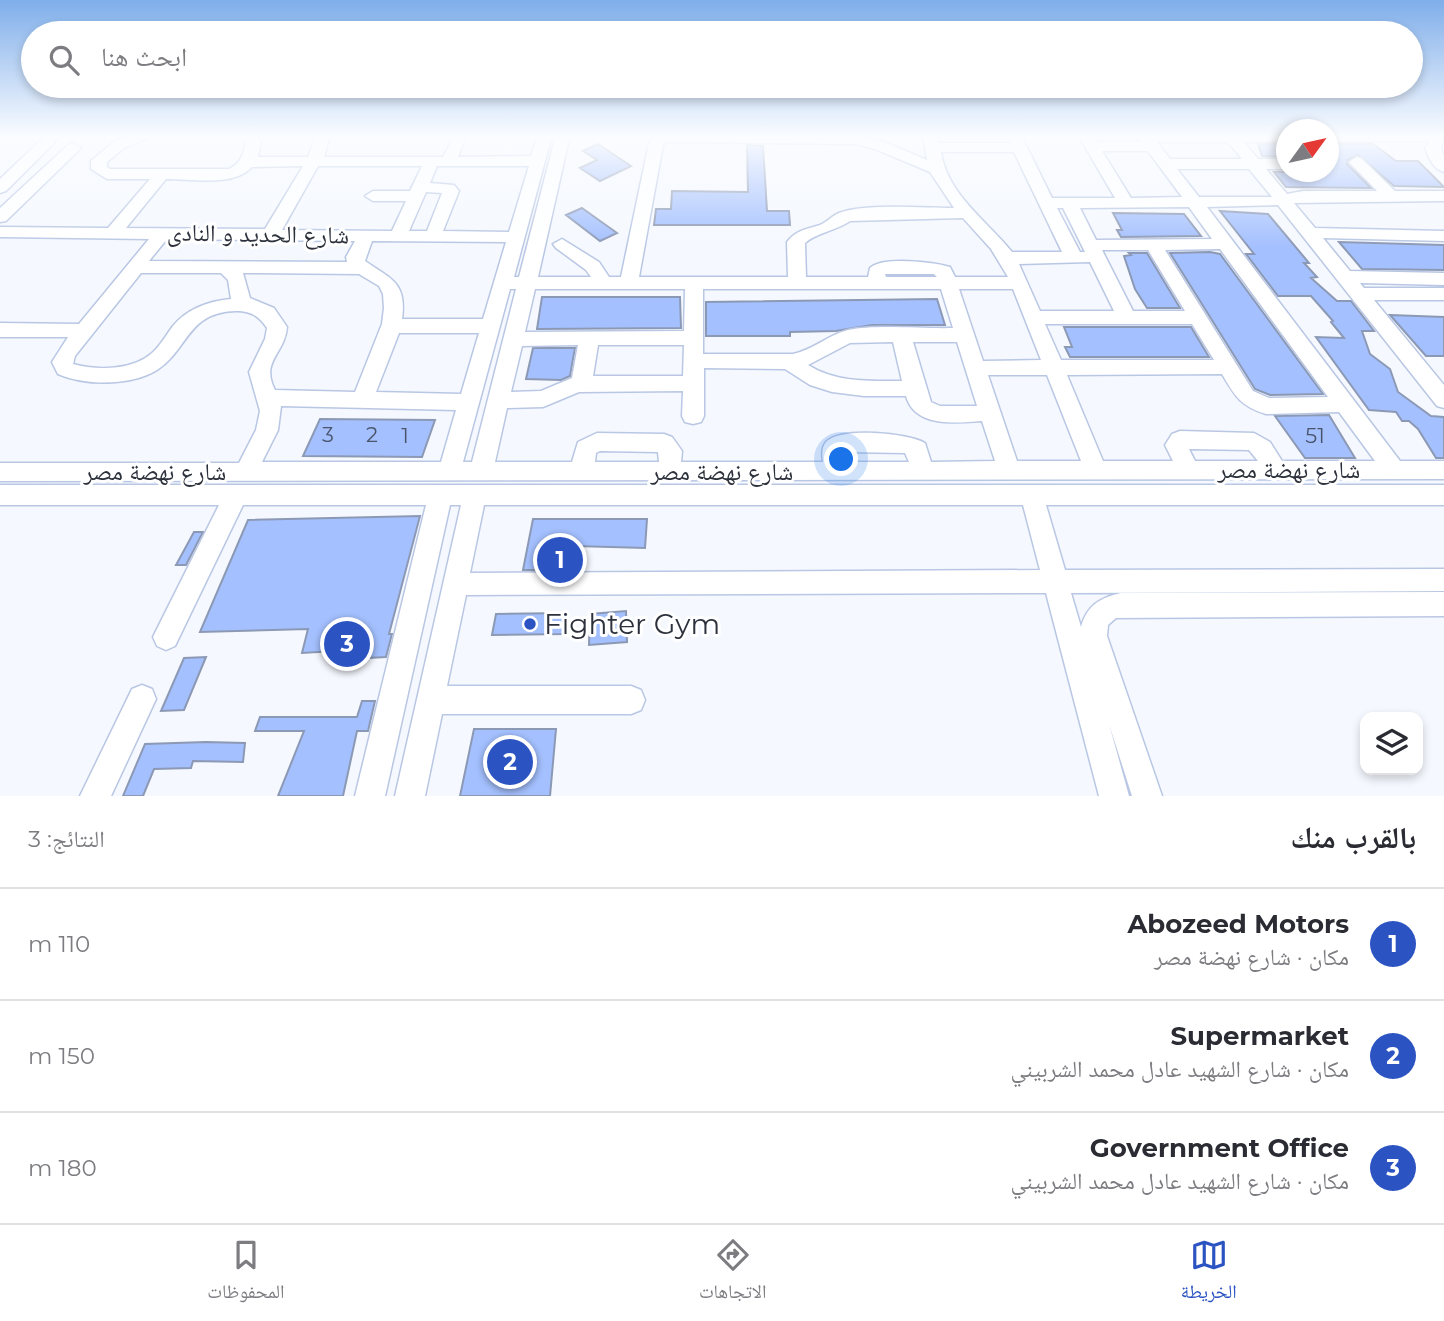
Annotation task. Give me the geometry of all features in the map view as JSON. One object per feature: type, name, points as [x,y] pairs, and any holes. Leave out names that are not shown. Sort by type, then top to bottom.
[{"type":"street","points":[[0,188],[17,172]]},
{"type":"street","points":[[0,217],[45,172]]},
{"type":"street","points":[[104,172],[160,175],[225,175],[234,172]]},
{"type":"street","points":[[271,234],[308,172]]},
{"type":"street","points":[[398,236],[418,192],[432,172]]},
{"type":"street","points":[[370,796],[445,484],[534,172]]},
{"type":"street","points":[[410,796],[477,485],[554,172]]},
{"type":"street","points":[[629,283],[650,172]]},
{"type":"street","points":[[938,172],[951,194],[990,234],[1007,258],[1096,471]]},
{"type":"street","points":[[1031,172],[1074,258]]},
{"type":"street","points":[[1108,172],[1126,203]]},
{"type":"street","points":[[1171,172],[1394,470]]},
{"type":"street","points":[[1260,172],[1358,294],[1436,379],[1444,400]]},
{"type":"street","points":[[1367,172],[1391,196]]},
{"type":"street","points":[[113,233],[160,175]]},
{"type":"street","points":[[373,196],[448,188],[451,191],[433,236]]},
{"type":"street","points":[[647,189],[665,190]]},
{"type":"street","points":[[1046,203],[1282,200],[1303,196],[1444,196]]},
{"type":"street","points":[[1069,203],[1127,318]]},
{"type":"street","points":[[797,283],[796,242],[804,235],[830,227],[844,217],[866,213],[967,213]]},
{"type":"street","name":"شارع الحديد و النادى","points":[[0,232],[516,237]]},
{"type":"street","points":[[163,233],[64,357],[65,369],[80,373],[131,372],[159,359],[180,330],[195,317],[225,306],[245,305],[267,313],[277,327],[275,341],[261,362],[260,372],[260,381],[269,398],[270,420],[166,637]]},
{"type":"street","points":[[1309,233],[1444,236]]},
{"type":"street","points":[[361,268],[355,257],[366,235]]},
{"type":"street","points":[[562,244],[597,270],[600,274],[599,283]]},
{"type":"street","points":[[1007,258],[1074,258],[1093,251],[1153,244],[1225,244]]},
{"type":"street","points":[[1153,244],[1241,391],[1259,404],[1345,404]]},
{"type":"street","points":[[135,267],[361,268],[377,274],[393,290],[396,305],[391,326],[362,400]]},
{"type":"street","points":[[226,268],[237,278],[239,296],[245,305]]},
{"type":"street","points":[[1345,277],[1444,279]]},
{"type":"street","points":[[503,283],[1019,283]]},
{"type":"street","points":[[692,416],[694,283]]},
{"type":"street","points":[[949,283],[1009,471]]},
{"type":"street","points":[[1358,294],[1436,294],[1444,310]]},
{"type":"street","points":[[1033,317],[1197,318]]},
{"type":"street","points":[[391,326],[491,326]]},
{"type":"street","points":[[2,333],[84,331]]},
{"type":"street","points":[[901,335],[918,403],[931,413],[990,413]]},
{"type":"street","points":[[693,361],[789,361],[816,355],[842,338],[965,335]]},
{"type":"street","points":[[581,384],[589,338]]},
{"type":"street","points":[[513,339],[694,338]]},
{"type":"street","points":[[789,361],[816,380],[839,388],[914,388]]},
{"type":"street","points":[[976,368],[1226,367]]},
{"type":"street","points":[[498,400],[543,399],[572,385],[581,384],[693,383]]},
{"type":"street","points":[[269,398],[469,402]]},
{"type":"street","points":[[1188,470],[1176,446],[1180,440],[1254,442],[1262,449],[1275,470]]},
{"type":"street","points":[[835,471],[833,448],[842,442],[909,444],[917,449],[922,471]]},
{"type":"street","name":"شارع نهضة مصر","points":[[477,485],[582,472],[1444,470]]},
{"type":"street","points":[[884,471],[888,496]]},
{"type":"street","points":[[5,495],[11,472]]},
{"type":"street","name":"شارع نهضة مصر","points":[[11,472],[240,484]]},
{"type":"street","name":"شارع نهضة مصر","points":[[5,495],[240,484],[445,484],[888,496],[1444,495]]},
{"type":"street","points":[[1032,495],[1114,796]]},
{"type":"street","points":[[455,584],[1444,580]]},
{"type":"street","points":[[1147,796],[1094,636],[1096,620],[1106,609],[1121,605],[1444,604]]},
{"type":"street","points":[[94,796],[142,699]]},
{"type":"street","points":[[431,700],[631,699]]},
{"type":"building","points":[[586,172],[618,172],[600,181]]},
{"type":"building","points":[[748,172],[765,172],[767,211],[789,211],[790,225],[654,225],[656,209],[671,209],[672,191],[748,192]]},
{"type":"building","points":[[1339,172],[1355,172],[1371,188],[1286,187],[1282,182],[1339,182]]},
{"type":"building","points":[[1378,172],[1429,172],[1444,187],[1394,186]]},
{"type":"building","points":[[582,208],[617,233],[600,241],[566,215]]},
{"type":"building","points":[[1220,211],[1268,214],[1309,263],[1304,263],[1317,277],[1311,278],[1337,301],[1351,301],[1374,331],[1362,331],[1370,354],[1390,369],[1398,392],[1431,416],[1444,417],[1444,458],[1436,458],[1418,429],[1409,421],[1402,421],[1396,412],[1369,410],[1316,337],[1344,338],[1331,322],[1333,321],[1311,296],[1278,296],[1246,254],[1254,254]]},
{"type":"building","points":[[1113,213],[1184,214],[1201,236],[1121,237],[1117,230],[1122,230]]},
{"type":"building","points":[[1339,242],[1444,245],[1444,270],[1362,269]]},
{"type":"building","points":[[1129,253],[1147,253],[1180,308],[1147,308],[1135,289],[1124,256],[1131,255]]},
{"type":"building","points":[[1170,253],[1220,254],[1323,394],[1270,395],[1255,389]]},
{"type":"building","points":[[542,297],[680,297],[681,328],[537,329]]},
{"type":"building","points":[[937,299],[945,325],[872,325],[836,331],[790,332],[790,336],[706,336],[706,302]]},
{"type":"building","points":[[1390,315],[1444,317],[1444,356],[1426,356]]},
{"type":"building","points":[[1064,327],[1191,327],[1209,357],[1070,357],[1065,347],[1072,347]]},
{"type":"building","points":[[533,348],[575,348],[570,376],[561,380],[526,379]]},
{"type":"building","points":[[1329,415],[1355,458],[1305,458],[1275,416]]},
{"type":"building","points":[[320,419],[435,420],[422,457],[303,456]]},
{"type":"building","points":[[420,516],[389,634],[392,634],[386,657],[368,658],[370,649],[302,653],[308,629],[200,632],[248,520]]},
{"type":"building","points":[[533,519],[647,519],[645,548],[575,546],[573,570],[523,570]]},
{"type":"building","points":[[194,532],[203,532],[186,565],[176,565]]},
{"type":"building","points":[[626,611],[627,642],[589,645],[590,614]]},
{"type":"building","name":"Fighter Gym","points":[[567,613],[565,634],[492,635],[496,614]]},
{"type":"building","points":[[206,657],[184,710],[161,711],[184,658]]},
{"type":"building","points":[[362,701],[375,701],[368,731],[357,731],[343,796],[278,796],[304,731],[255,731],[260,717],[357,717]]},
{"type":"building","points":[[474,729],[556,729],[550,796],[460,796]]},
{"type":"building","points":[[245,743],[243,762],[193,761],[191,768],[154,769],[143,796],[123,796],[145,744]]},
{"type":"place","name":"Abozeed Motors","points":[[560,560]]},
{"type":"place","name":"Fighter Gym","points":[[530,624]]},
{"type":"place","name":"Government Office","points":[[347,644]]},
{"type":"place","name":"Supermarket","points":[[510,762]]}]
